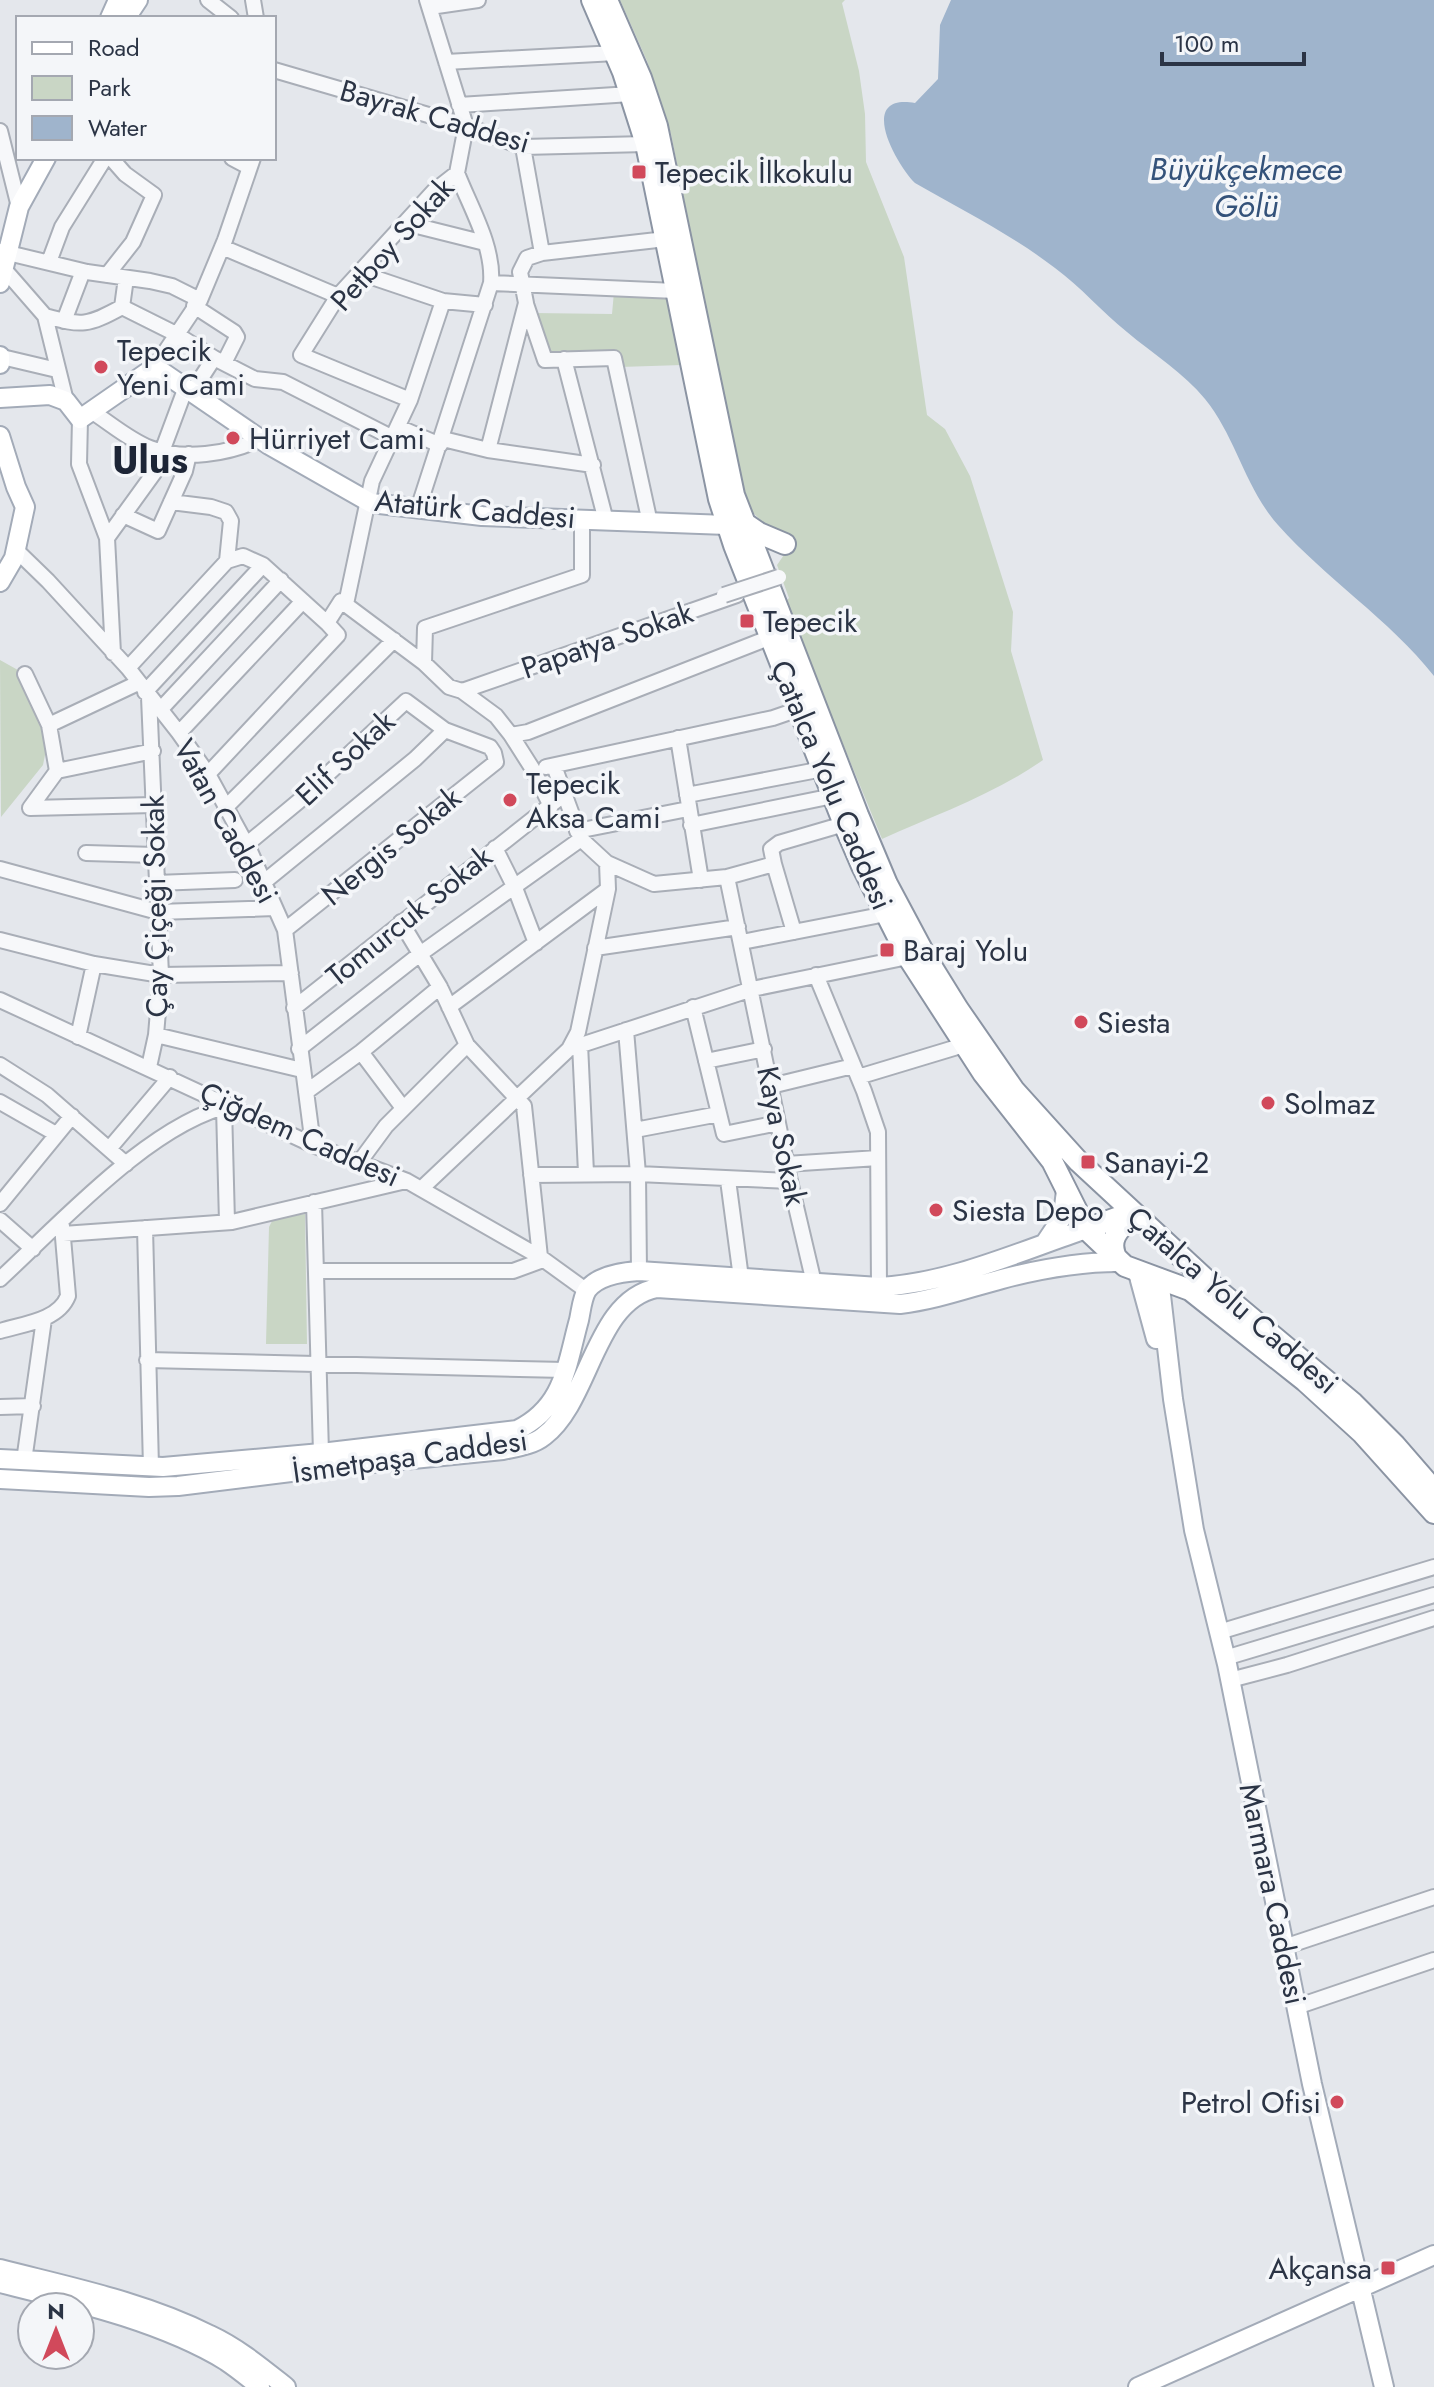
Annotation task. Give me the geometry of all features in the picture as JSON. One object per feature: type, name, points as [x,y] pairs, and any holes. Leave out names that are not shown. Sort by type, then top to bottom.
[{"type":"highway","name":"Çatalca Yolu Caddesi","points":[[592,0],[616,53],[646,144],[713,475],[735,523],[770,573],[875,857],[927,959],[964,1018],[1022,1099],[1079,1162],[1213,1286],[1353,1403],[1434,1490]]},
{"type":"highway","name":"Çatalca Yolu Caddesi","points":[[607,0],[641,78],[657,126],[727,467],[735,523],[752,590],[844,824],[908,957],[964,1045],[1043,1148],[1086,1229],[1119,1262],[1138,1273],[1190,1290],[1336,1407],[1434,1513]]},
{"type":"highway","points":[[735,523],[785,544],[775,550],[770,573]]},
{"type":"highway","points":[[1086,1229],[1122,1216],[1135,1216]]},
{"type":"highway","points":[[1119,1262],[1112,1244],[1114,1235],[1135,1216]]},
{"type":"highway","points":[[1159,1278],[1165,1259],[1163,1240]]},
{"type":"main road","points":[[3,264],[19,207],[45,160]]},
{"type":"main road","name":"Atatürk Caddesi","points":[[155,367],[260,439],[367,502],[482,516],[735,523]]},
{"type":"main road","points":[[0,398],[50,395],[66,401],[85,415],[155,367]]},
{"type":"main road","points":[[0,436],[25,507],[0,582]]},
{"type":"main road","points":[[1045,1243],[1063,1216],[1066,1190]]},
{"type":"main road","points":[[616,1318],[598,1317],[586,1295],[596,1282],[610,1276],[639,1271],[741,1278],[820,1288],[900,1304],[928,1301],[996,1271],[1045,1243],[1086,1229]]},
{"type":"main road","points":[[610,1276],[620,1282],[628,1302],[639,1293],[657,1288],[879,1287],[996,1271],[1119,1262]]},
{"type":"main road","points":[[1138,1273],[1173,1399]]},
{"type":"main road","points":[[1159,1278],[1173,1399]]},
{"type":"main road","name":"İsmetpaşa Caddesi","points":[[0,1479],[149,1487],[289,1464],[453,1446],[517,1430],[534,1422],[551,1405],[565,1370],[586,1295]]},
{"type":"main road","name":"İsmetpaşa Caddesi","points":[[0,1459],[151,1467],[289,1464],[321,1453],[453,1446],[503,1450],[528,1444],[543,1438],[569,1408],[600,1341],[628,1302]]},
{"type":"main road","name":"Marmara Caddesi","points":[[1173,1399],[1194,1530],[1230,1680],[1322,2129],[1384,2387]]},
{"type":"main road","points":[[149,1487],[151,1467]]},
{"type":"main road","points":[[1138,2387],[1434,2255]]},
{"type":"main road","points":[[0,2269],[124,2302],[200,2330],[251,2360],[286,2387]]},
{"type":"main road","points":[[0,2283],[78,2302],[187,2341],[225,2361],[260,2387]]},
{"type":"street","points":[[208,0],[228,16]]},
{"type":"street","points":[[466,126],[428,4],[478,0]]},
{"type":"street","points":[[446,62],[616,53]]},
{"type":"street","name":"Bayrak Caddesi","points":[[276,71],[466,126],[523,147],[646,144]]},
{"type":"street","points":[[459,105],[631,94]]},
{"type":"street","name":"Petboy Sokak","points":[[410,400],[301,355],[338,296],[434,191],[457,173],[466,126]]},
{"type":"street","points":[[0,131],[19,207]]},
{"type":"street","points":[[523,147],[542,253]]},
{"type":"street","points":[[49,262],[62,227],[101,160]]},
{"type":"street","points":[[104,160],[154,195],[133,242],[107,275]]},
{"type":"street","points":[[155,367],[197,303],[222,247],[251,162]]},
{"type":"street","points":[[418,509],[491,283],[492,269],[485,243],[457,173]]},
{"type":"street","points":[[405,223],[485,243]]},
{"type":"street","points":[[650,523],[614,358],[545,360],[526,303],[520,272],[527,258],[542,253],[666,239]]},
{"type":"street","points":[[222,247],[338,296]]},
{"type":"street","points":[[3,264],[49,262],[172,286],[237,337],[189,389],[154,473],[107,538]]},
{"type":"street","points":[[3,264],[45,316],[66,401]]},
{"type":"street","points":[[64,321],[83,271]]},
{"type":"street","points":[[360,273],[443,301],[485,305]]},
{"type":"street","points":[[122,307],[126,278]]},
{"type":"street","points":[[491,283],[676,291]]},
{"type":"street","points":[[327,623],[344,603],[372,481],[410,400],[443,301]]},
{"type":"street","points":[[488,450],[526,303]]},
{"type":"street","points":[[45,316],[82,325],[122,307]]},
{"type":"street","points":[[122,307],[255,379],[283,382],[395,433],[593,465]]},
{"type":"street","points":[[1,359],[57,370]]},
{"type":"street","points":[[564,359],[606,521]]},
{"type":"street","points":[[113,653],[107,538],[79,464],[85,415],[161,451],[189,454],[229,450],[260,439]]},
{"type":"street","points":[[123,515],[158,531],[185,471],[189,454]]},
{"type":"street","points":[[171,502],[226,512],[231,521],[227,561]]},
{"type":"street","points":[[424,663],[425,628],[582,575],[582,520]]},
{"type":"street","name":"Vatan Caddesi","points":[[9,551],[48,581],[128,668],[208,774],[246,845],[285,930],[313,1145]]},
{"type":"street","points":[[128,668],[227,561],[243,556],[263,565],[338,635],[208,774]]},
{"type":"street","points":[[49,725],[144,690],[263,565]]},
{"type":"street","points":[[724,595],[770,573]]},
{"type":"street","points":[[160,710],[281,580]]},
{"type":"street","name":"Papatya Sokak","points":[[462,691],[752,590]]},
{"type":"street","points":[[179,733],[303,601]]},
{"type":"street","points":[[344,603],[424,663],[449,687],[462,691],[496,716],[532,768],[551,806]]},
{"type":"street","points":[[511,735],[528,732],[771,637]]},
{"type":"street","points":[[225,808],[394,640]]},
{"type":"street","points":[[25,674],[49,725],[57,771]]},
{"type":"street","name":"Çay Çiçeği Sokak","points":[[144,690],[153,751],[161,975],[156,1035],[149,1067]]},
{"type":"street","name":"Elif Sokak","points":[[246,845],[299,801],[406,701],[445,730],[493,755]]},
{"type":"street","points":[[532,768],[554,766],[773,718],[799,709]]},
{"type":"street","points":[[264,882],[445,730]]},
{"type":"street","points":[[678,738],[701,880]]},
{"type":"street","points":[[153,751],[57,771],[30,808],[154,805]]},
{"type":"street","name":"Nergis Sokak","points":[[285,930],[493,755]]},
{"type":"street","points":[[554,766],[579,835],[607,863],[654,884],[727,877],[774,864]]},
{"type":"street","points":[[299,1049],[420,954],[515,888],[579,835],[688,802],[823,769]]},
{"type":"street","name":"Tomurcuk Sokak","points":[[294,1008],[563,795]]},
{"type":"street","points":[[691,825],[833,796]]},
{"type":"street","points":[[794,932],[771,849],[779,843],[844,824]]},
{"type":"street","points":[[495,848],[515,888],[536,943]]},
{"type":"street","points":[[86,853],[155,855]]},
{"type":"street","points":[[586,1173],[574,1047],[608,889],[607,863]]},
{"type":"street","points":[[0,869],[158,912],[275,908]]},
{"type":"street","name":"Kaya Sokak","points":[[727,877],[786,1164],[820,1288]]},
{"type":"street","points":[[156,883],[235,880]]},
{"type":"street","points":[[449,1007],[608,889]]},
{"type":"street","points":[[595,948],[794,932],[886,914]]},
{"type":"street","points":[[317,1271],[513,1271],[542,1258],[524,1106],[467,1045],[440,987],[401,922]]},
{"type":"street","points":[[0,940],[94,964],[161,975],[291,973]]},
{"type":"street","points":[[422,1188],[574,1047],[752,989],[908,957]]},
{"type":"street","points":[[78,1037],[94,964]]},
{"type":"street","points":[[816,975],[878,1132],[879,1287]]},
{"type":"street","points":[[306,1092],[361,1052],[440,987]]},
{"type":"street","name":"Çiğdem Caddesi","points":[[1,1003],[149,1067],[313,1145],[422,1188],[542,1258],[586,1295]]},
{"type":"street","points":[[693,1007],[724,1134],[778,1123]]},
{"type":"street","points":[[626,1030],[638,1174],[639,1271]]},
{"type":"street","points":[[156,1035],[302,1070]]},
{"type":"street","points":[[358,1164],[403,1108],[467,1045]]},
{"type":"street","points":[[771,1086],[856,1071],[964,1045]]},
{"type":"street","points":[[706,1061],[764,1049]]},
{"type":"street","points":[[361,1052],[403,1108]]},
{"type":"street","points":[[0,1065],[47,1095],[126,1164]]},
{"type":"street","points":[[109,1149],[170,1077]]},
{"type":"street","points":[[0,1102],[56,1134]]},
{"type":"street","points":[[0,1279],[62,1228],[126,1164],[165,1134],[228,1106],[227,1222]]},
{"type":"street","points":[[635,1130],[719,1114]]},
{"type":"street","points":[[0,1204],[72,1116]]},
{"type":"street","points":[[786,1164],[878,1158]]},
{"type":"street","points":[[531,1175],[638,1174],[790,1181]]},
{"type":"street","points":[[728,1180],[741,1278]]},
{"type":"street","points":[[62,1228],[145,1228],[227,1222],[407,1181]]},
{"type":"street","points":[[314,1202],[321,1453]]},
{"type":"street","points":[[0,1220],[33,1249]]},
{"type":"street","points":[[0,1331],[44,1319],[63,1307],[68,1296],[62,1228]]},
{"type":"street","points":[[145,1228],[151,1467]]},
{"type":"street","points":[[24,1461],[44,1319]]},
{"type":"street","points":[[147,1360],[565,1370]]},
{"type":"street","points":[[0,1407],[33,1406]]},
{"type":"street","points":[[1219,1632],[1434,1567]]},
{"type":"street","points":[[1225,1658],[1434,1595]]},
{"type":"street","points":[[1230,1680],[1434,1618]]},
{"type":"street","points":[[1284,1947],[1434,1897]]},
{"type":"street","points":[[1296,2007],[1434,1960]]},
{"type":"green space","points":[[620,0],[845,0],[842,3],[859,71],[865,114],[866,162],[904,257],[927,415],[945,429],[970,476],[1013,612],[1011,651],[1043,760],[985,794],[882,839],[787,600],[789,598],[777,565],[786,552],[768,527],[749,509],[671,134],[647,61]]},
{"type":"green space","points":[[614,292],[669,296],[682,365],[620,367],[617,351],[547,353],[533,313],[612,314]]},
{"type":"green space","points":[[0,660],[25,674],[48,740],[43,765],[1,817]]},
{"type":"green space","points":[[305,1214],[307,1344],[266,1344],[269,1227],[273,1219]]},
{"type":"water","name":"Büyükçekmece Gölü","points":[[951,0],[1434,0],[1434,676],[1397,636],[1278,525],[1257,495],[1216,414],[1188,381],[1039,256],[915,183],[907,174],[891,147],[884,119],[887,109],[897,103],[915,103],[938,79],[940,25]]},
{"type":"place","name":"Tepecik İlkokulu","points":[[639,172]]},
{"type":"place","name":"Tepecik Yeni Cami","points":[[101,367]]},
{"type":"place","name":"Hürriyet Cami","points":[[233,438]]},
{"type":"place","name":"Tepecik","points":[[747,621]]},
{"type":"place","name":"Tepecik Aksa Cami","points":[[510,800]]},
{"type":"place","name":"Baraj Yolu","points":[[887,950]]},
{"type":"place","name":"Siesta","points":[[1081,1022]]},
{"type":"place","name":"Solmaz","points":[[1268,1103]]},
{"type":"place","name":"Sanayi-2","points":[[1088,1162]]},
{"type":"place","name":"Siesta Depo","points":[[936,1210]]},
{"type":"place","name":"Petrol Ofisi","points":[[1337,2102]]},
{"type":"place","name":"Akçansa","points":[[1388,2268]]},
{"type":"district","name":"Ulus","points":[[150,459]]}]
